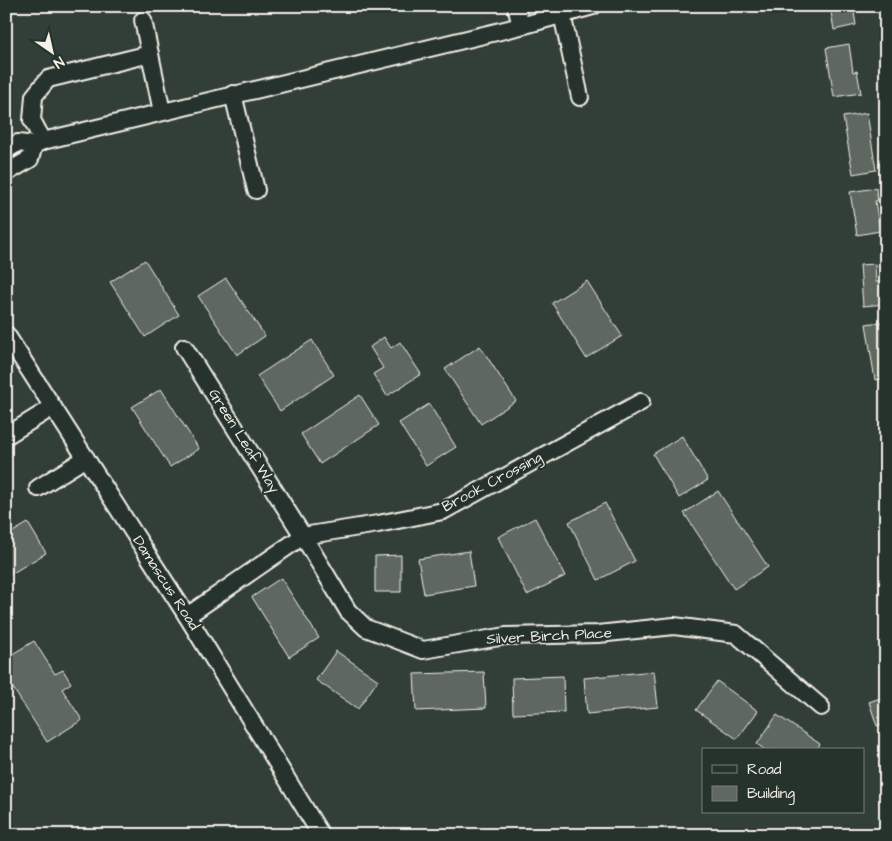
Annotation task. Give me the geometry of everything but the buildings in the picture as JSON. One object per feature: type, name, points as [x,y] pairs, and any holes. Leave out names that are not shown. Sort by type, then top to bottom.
[{"type":"street","points":[[516,6],[521,26]]},
{"type":"street","points":[[6,150],[18,143],[38,143],[233,94],[521,26],[593,6]]},
{"type":"street","points":[[562,14],[580,97]]},
{"type":"street","points":[[143,20],[162,112]]},
{"type":"street","points":[[6,173],[30,159],[38,143],[32,120],[34,96],[48,78],[150,54]]},
{"type":"street","points":[[233,94],[256,190]]},
{"type":"street","name":"Damascus Road","points":[[6,334],[187,616],[321,835]]},
{"type":"street","name":"Green Leaf Way","points":[[184,346],[303,536]]},
{"type":"street","name":"Brook Crossing","points":[[303,536],[443,511],[641,402]]},
{"type":"street","points":[[6,436],[53,407]]},
{"type":"street","points":[[38,488],[86,458]]},
{"type":"street","points":[[187,616],[303,536]]},
{"type":"street","name":"Silver Birch Place","points":[[303,536],[348,611],[366,628],[423,650],[506,636],[598,634],[674,626],[736,634],[821,707]]}]
